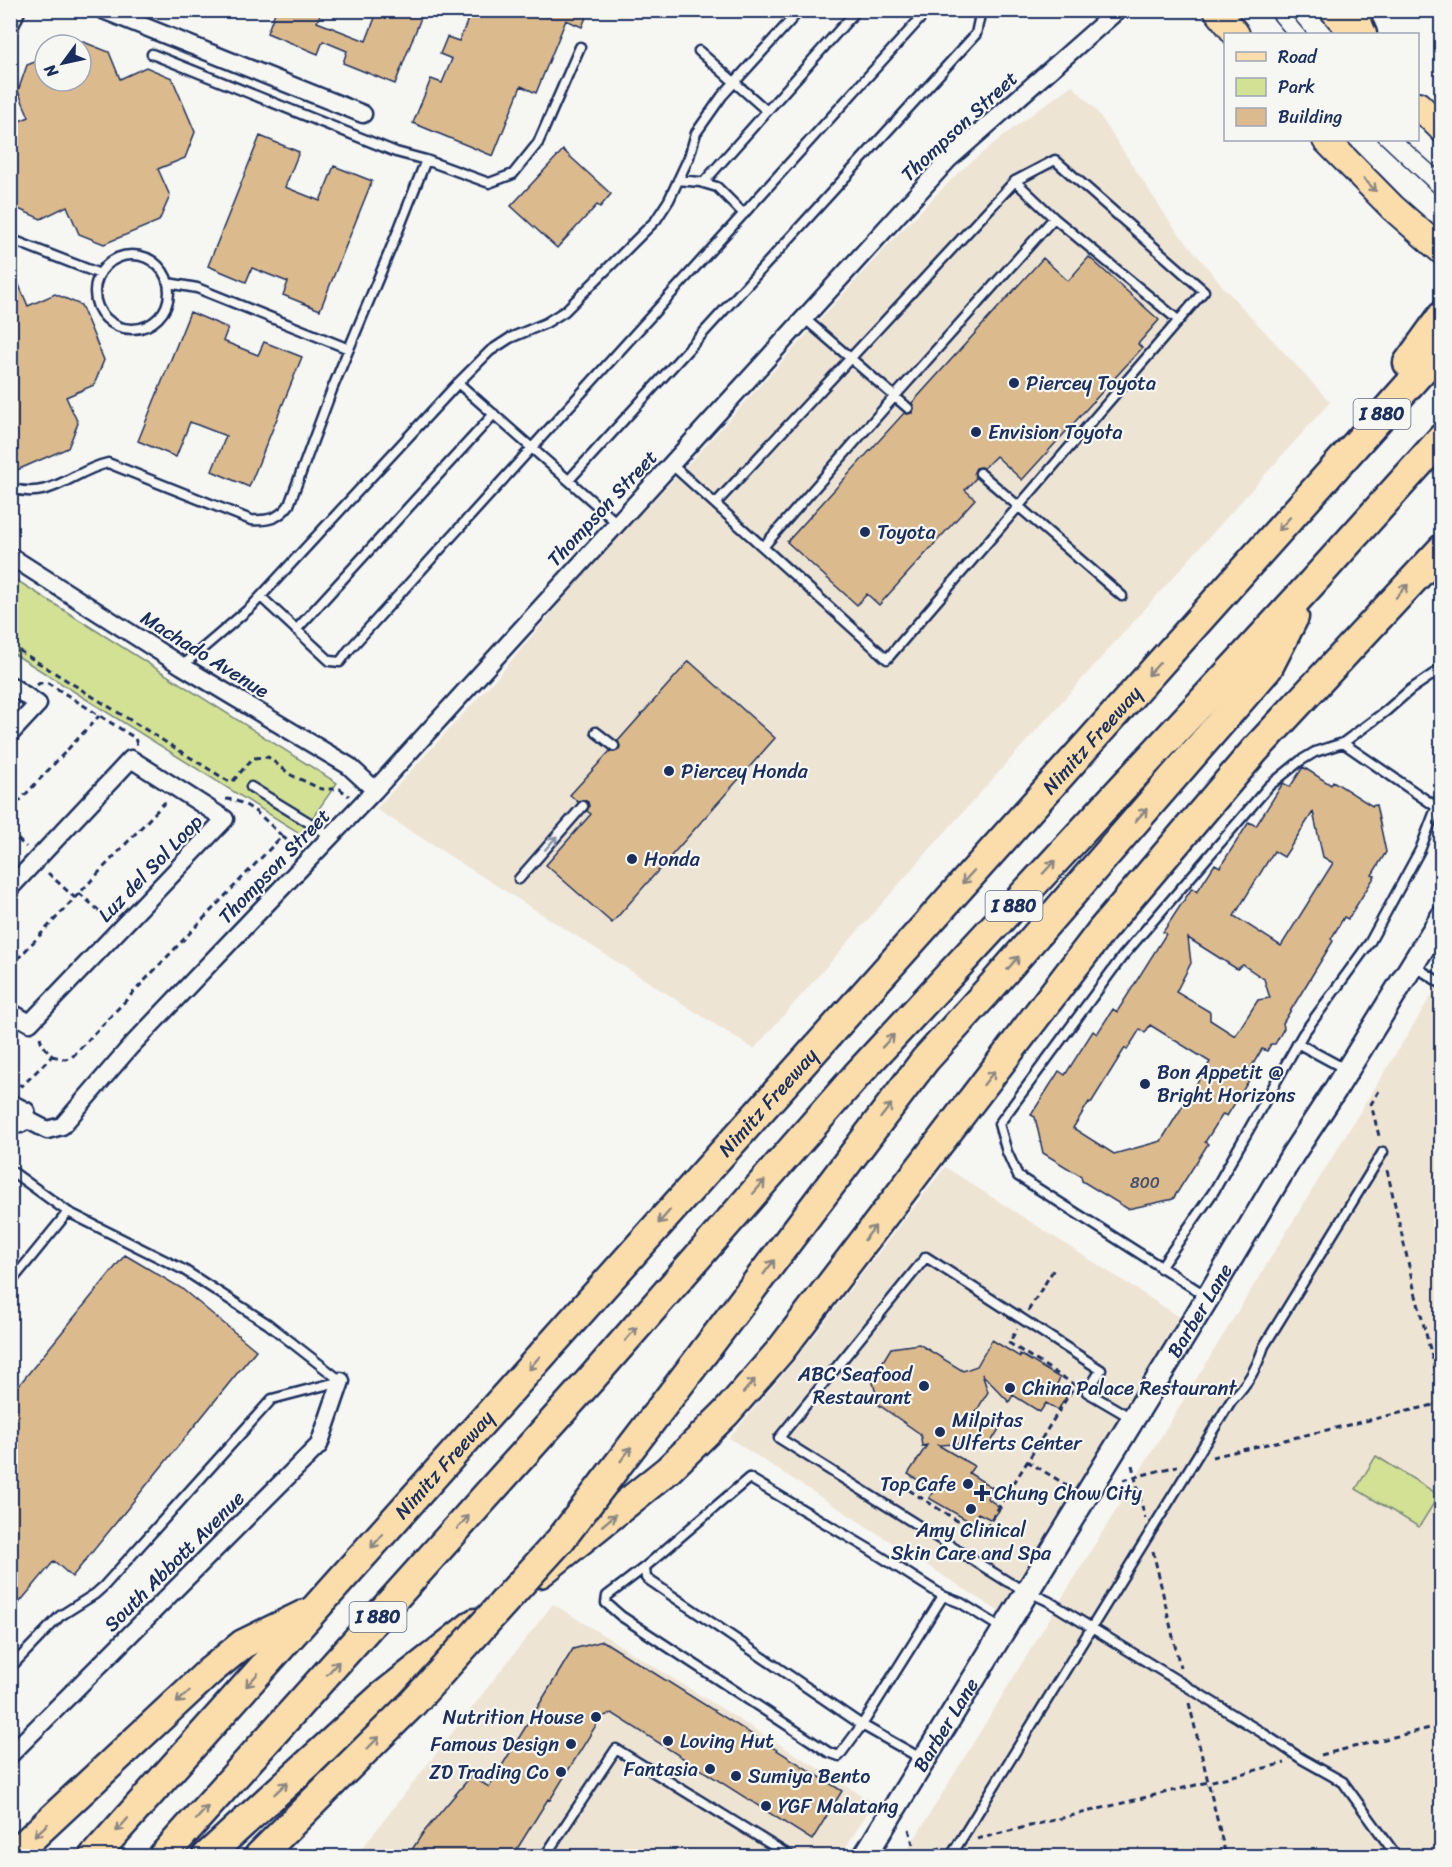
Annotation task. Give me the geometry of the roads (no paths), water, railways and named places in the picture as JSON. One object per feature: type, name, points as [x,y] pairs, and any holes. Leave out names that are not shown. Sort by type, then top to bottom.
[{"type":"highway","points":[[1351,10],[1362,33]]},
{"type":"highway","points":[[1323,480],[1442,316]]},
{"type":"highway","name":"Nimitz Freeway","points":[[94,1857],[320,1606],[694,1182],[1442,348]]},
{"type":"highway","name":"I 880","points":[[164,1857],[592,1378],[856,1076],[1310,585],[1442,438]]},
{"type":"highway","points":[[207,1857],[380,1698],[596,1531],[669,1470],[726,1413],[787,1341],[1116,913],[1255,750],[1442,549]]},
{"type":"highway","points":[[261,1857],[412,1704],[561,1539],[926,1060],[1268,669],[1310,585]]},
{"type":"highway","points":[[12,1857],[210,1671],[243,1644],[320,1606]]},
{"type":"main road","points":[[1217,10],[1235,33]]},
{"type":"main road","points":[[1333,10],[1353,33]]},
{"type":"main road","points":[[1419,106],[1442,129]]},
{"type":"main road","points":[[1327,141],[1393,208],[1442,251]]},
{"type":"street","points":[[103,10],[363,114]]},
{"type":"street","name":"Thompson Street","points":[[28,1120],[55,1128],[375,790],[948,160],[1118,10]]},
{"type":"street","name":"Machado Avenue","points":[[10,556],[182,666],[349,766],[375,790]]},
{"type":"street","points":[[10,734],[38,704],[17,690]]},
{"type":"street","name":"Luz del Sol Loop","points":[[10,888],[131,759],[225,819],[32,1022],[10,1012]]},
{"type":"street","name":"Barber Lane","points":[[865,1857],[1134,1419],[1293,1154],[1442,917]]},
{"type":"street","points":[[10,1103],[26,1111],[28,1120],[20,1124],[10,1119]]},
{"type":"street","name":"South Abbott Avenue","points":[[10,1755],[319,1445],[341,1381]]},
{"type":"lane","points":[[10,35],[21,10]]},
{"type":"lane","points":[[182,666],[251,608],[490,351],[510,338],[546,323],[566,311],[656,220],[689,157],[696,133],[722,96],[800,10]]},
{"type":"lane","points":[[703,183],[858,10]]},
{"type":"lane","points":[[261,597],[330,660],[340,662],[928,10]]},
{"type":"lane","points":[[569,480],[976,34],[981,10]]},
{"type":"lane","points":[[152,54],[396,152],[426,160],[489,183],[513,174],[537,143],[580,47]]},
{"type":"lane","points":[[699,51],[767,111]]},
{"type":"lane","points":[[10,488],[22,492],[51,489],[108,463],[242,517],[263,520],[274,518],[284,512],[289,505],[333,387],[426,160]]},
{"type":"lane","points":[[671,464],[887,659],[1204,291],[1055,160],[1015,181],[716,503]]},
{"type":"lane","points":[[678,180],[717,187],[744,214]]},
{"type":"lane","points":[[1015,181],[1054,218],[1178,320]]},
{"type":"lane","points":[[763,547],[1054,218]]},
{"type":"lane","points":[[10,239],[100,274]]},
{"type":"lane","points":[[143,256],[155,262],[164,272],[168,283],[169,296],[158,318],[147,325],[136,328],[125,328],[114,324],[99,307],[96,296],[96,285],[100,274],[107,264],[118,257],[143,256]]},
{"type":"lane","points":[[168,283],[197,288],[349,349]]},
{"type":"lane","points":[[804,318],[908,408]]},
{"type":"lane","points":[[458,383],[617,523]]},
{"type":"lane","points":[[296,630],[494,414]]},
{"type":"lane","points":[[980,473],[1122,596]]},
{"type":"lane","points":[[1208,1297],[1018,1176],[1007,1152],[999,1124],[1122,957],[1269,786],[1315,752],[1343,743],[1442,668]]},
{"type":"lane","points":[[596,732],[614,746]]},
{"type":"lane","points":[[1343,743],[1435,806]]},
{"type":"lane","points":[[251,787],[331,836]]},
{"type":"lane","points":[[1160,1268],[1214,1191],[1298,1043],[1370,942],[1420,850],[1435,806],[1442,793]]},
{"type":"lane","points":[[519,879],[583,806]]},
{"type":"lane","points":[[1413,965],[1442,984]]},
{"type":"lane","points":[[1298,1043],[1347,1070]]},
{"type":"lane","points":[[951,1857],[1230,1401],[1245,1386],[1256,1369],[1264,1346],[1383,1152]]},
{"type":"lane","points":[[10,1170],[68,1212],[184,1270],[268,1324],[341,1381]]},
{"type":"lane","points":[[10,1283],[68,1212]]},
{"type":"lane","points":[[1134,1419],[1087,1392],[1101,1371],[926,1257],[779,1438],[1008,1582],[1092,1628],[1302,1759],[1343,1782],[1393,1851]]},
{"type":"lane","points":[[10,1668],[60,1616],[104,1586],[272,1399],[341,1381]]},
{"type":"lane","points":[[943,1596],[862,1725],[839,1756],[828,1752],[621,1616],[606,1603],[607,1596],[645,1567],[749,1478],[943,1596],[961,1603],[1005,1629]]},
{"type":"lane","points":[[645,1567],[646,1578],[862,1725],[924,1760]]},
{"type":"lane","points":[[545,1857],[616,1749],[790,1857]]},
{"type":"tram line","points":[[1266,10],[1285,33]]},
{"type":"tram line","points":[[1287,10],[1306,33]]},
{"type":"tram line","points":[[1379,141],[1442,200]]},
{"type":"tram line","points":[[1406,141],[1442,173]]},
{"type":"place","name":"Piercey Toyota","points":[[1014,383]]},
{"type":"place","name":"Envision Toyota","points":[[976,432]]},
{"type":"place","name":"Toyota","points":[[865,532]]},
{"type":"place","name":"Piercey Honda","points":[[669,771]]},
{"type":"place","name":"Honda","points":[[632,859]]},
{"type":"place","name":"Bon Appetit @ Bright Horizons","points":[[1145,1084]]},
{"type":"place","name":"ABC Seafood Restaurant","points":[[924,1386]]},
{"type":"place","name":"China Palace Restaurant","points":[[1010,1388]]},
{"type":"place","name":"Milpitas Ulferts Center","points":[[940,1432]]},
{"type":"place","name":"Top Cafe","points":[[968,1484]]},
{"type":"place","name":"Chung Chow City","points":[[982,1493]]},
{"type":"place","name":"Amy Clinical Skin Care and Spa","points":[[971,1509]]},
{"type":"place","name":"Nutrition House","points":[[596,1717]]},
{"type":"place","name":"Loving Hut","points":[[668,1741]]},
{"type":"place","name":"Famous Design","points":[[571,1744]]},
{"type":"place","name":"Fantasia","points":[[710,1769]]},
{"type":"place","name":"ZD Trading Co","points":[[561,1772]]},
{"type":"place","name":"Sumiya Bento","points":[[736,1776]]},
{"type":"place","name":"YGF Malatang","points":[[766,1806]]}]
